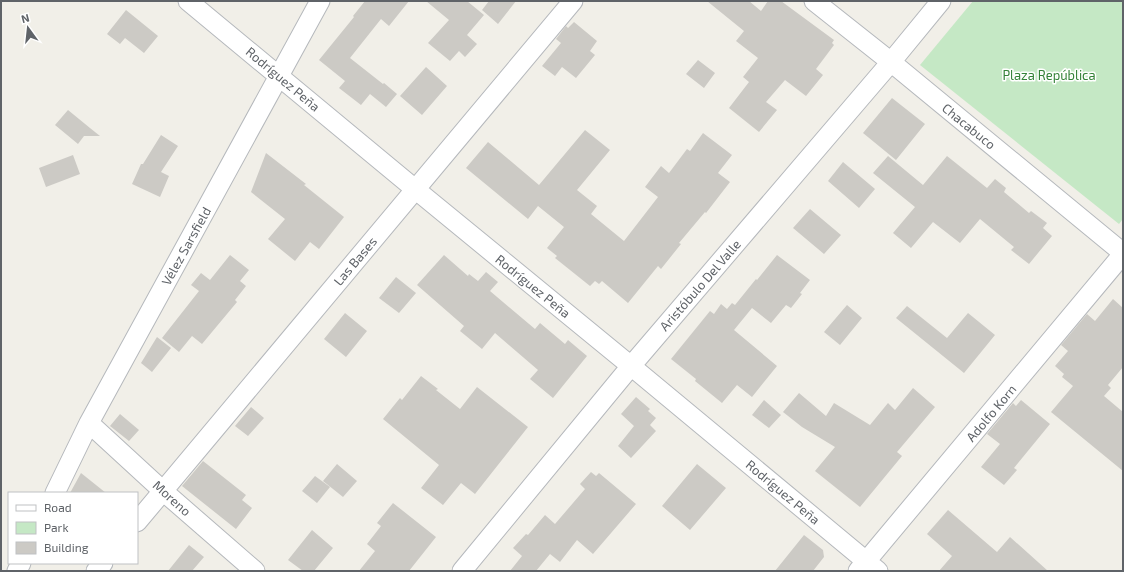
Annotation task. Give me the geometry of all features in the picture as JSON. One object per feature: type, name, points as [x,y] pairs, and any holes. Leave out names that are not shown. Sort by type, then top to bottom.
[{"type":"street","name":"Rodríguez Peña","points":[[188,1],[631,366],[867,568]]},
{"type":"street","name":"Vélez Sarsfield","points":[[55,492],[89,423],[320,1]]},
{"type":"street","name":"Las Bases","points":[[138,521],[573,1]]},
{"type":"street","name":"Chacabuco","points":[[814,1],[891,62],[1123,254]]},
{"type":"street","name":"Aristóbulo Del Valle","points":[[462,571],[631,366],[891,62],[941,1]]},
{"type":"street","name":"Adolfo Korn","points":[[867,568],[1123,254]]},
{"type":"street","name":"Moreno","points":[[89,423],[163,491],[255,571]]},
{"type":"green space","name":"Plaza República","points":[[973,1],[1123,1],[1123,219],[1119,224],[920,65]]},
{"type":"building","points":[[365,1],[409,1],[389,26],[381,19],[350,58],[397,94],[386,107],[370,94],[361,105],[339,88],[345,81],[319,60]]},
{"type":"building","points":[[426,1],[467,1],[484,15],[467,35],[477,44],[465,57],[459,51],[450,61],[428,43],[449,20]]},
{"type":"building","points":[[489,1],[516,1],[498,24],[482,10]]},
{"type":"building","points":[[707,1],[749,1],[761,11],[768,1],[781,1],[834,40],[832,43],[834,45],[816,69],[823,75],[806,96],[785,80],[766,102],[777,110],[759,132],[729,108],[749,82],[743,77],[758,58],[736,41],[744,31]]},
{"type":"building","points":[[126,10],[158,36],[144,53],[125,38],[120,44],[107,34]]},
{"type":"building","points":[[574,22],[597,41],[590,51],[595,55],[576,78],[562,67],[555,76],[542,66],[561,43],[556,39],[566,26],[568,28]]},
{"type":"building","points":[[698,60],[715,73],[704,88],[686,74]]},
{"type":"building","points":[[426,67],[447,86],[422,115],[400,96]]},
{"type":"building","points":[[892,98],[925,124],[896,160],[863,133]]},
{"type":"building","points":[[68,110],[100,136],[84,136],[78,144],[55,125]]},
{"type":"building","points":[[585,130],[610,150],[577,190],[597,206],[591,214],[624,241],[658,197],[645,187],[661,166],[669,173],[687,149],[690,151],[703,133],[732,155],[718,173],[730,182],[706,213],[705,212],[679,243],[681,244],[661,269],[658,266],[628,303],[602,281],[599,284],[595,281],[590,286],[555,258],[557,256],[547,248],[564,227],[538,206],[528,219],[466,168],[488,142],[539,185]]},
{"type":"building","points":[[161,135],[178,146],[161,172],[169,176],[160,197],[132,184],[141,164],[143,164]]},
{"type":"building","points":[[266,153],[306,184],[304,185],[344,217],[319,249],[310,242],[295,261],[268,239],[285,219],[251,192]]},
{"type":"building","points":[[73,155],[80,174],[46,187],[39,168]]},
{"type":"building","points":[[888,156],[923,185],[947,156],[987,188],[995,179],[1006,188],[1004,192],[1029,213],[1031,211],[1047,223],[1043,228],[1052,236],[1029,264],[1011,250],[1014,247],[980,219],[960,243],[933,222],[911,248],[893,233],[915,207],[873,173]]},
{"type":"building","points":[[843,162],[875,189],[859,208],[828,181]]},
{"type":"building","points":[[810,209],[841,235],[824,254],[793,228]]},
{"type":"building","points":[[230,255],[249,270],[240,281],[246,286],[235,300],[237,302],[202,344],[192,336],[179,352],[162,338],[199,291],[191,285],[201,273],[210,280]]},
{"type":"building","points":[[444,255],[468,276],[469,274],[478,281],[486,272],[498,282],[490,291],[535,329],[540,323],[565,344],[568,340],[587,356],[553,398],[530,379],[538,370],[495,333],[482,349],[460,331],[464,326],[417,285]]},
{"type":"building","points":[[777,255],[810,280],[800,293],[802,294],[791,308],[786,305],[771,323],[752,308],[734,330],[777,366],[752,397],[737,385],[722,403],[671,359],[710,311],[714,314],[721,304],[727,309],[732,303],[735,305]]},
{"type":"building","points":[[396,277],[416,293],[399,313],[379,298]]},
{"type":"building","points":[[1113,299],[1123,308],[1123,367],[1108,385],[1111,388],[1104,396],[1123,412],[1123,471],[1051,412],[1073,386],[1062,377],[1064,374],[1055,366],[1068,351],[1061,345],[1087,314],[1095,321]]},
{"type":"building","points":[[847,305],[862,318],[840,345],[824,332]]},
{"type":"building","points":[[907,306],[947,338],[968,313],[995,335],[964,373],[896,318]]},
{"type":"building","points":[[345,313],[367,331],[346,357],[324,339]]},
{"type":"building","points":[[157,337],[171,348],[152,372],[141,363]]},
{"type":"building","points":[[421,376],[460,409],[477,387],[528,427],[475,494],[461,483],[443,505],[421,488],[439,465],[383,419],[400,398],[402,400]]},
{"type":"building","points":[[913,388],[935,407],[897,452],[902,456],[860,507],[815,471],[835,447],[802,427],[783,412],[799,393],[826,416],[834,403],[870,425],[888,403],[895,410]]},
{"type":"building","points":[[636,397],[650,409],[648,411],[656,418],[650,425],[656,431],[631,458],[618,446],[634,426],[621,414]]},
{"type":"building","points":[[764,400],[781,415],[769,428],[752,415]]},
{"type":"building","points":[[1021,400],[1050,424],[1014,468],[1017,470],[1004,485],[981,467],[1000,444],[987,434],[1013,403],[1016,406]]},
{"type":"building","points":[[251,407],[264,418],[248,436],[235,426]]},
{"type":"building","points":[[120,414],[139,430],[129,441],[110,426]]},
{"type":"building","points":[[203,461],[246,495],[242,500],[252,508],[236,529],[182,486]]},
{"type":"building","points":[[337,464],[357,481],[343,497],[323,481]]},
{"type":"building","points":[[697,464],[726,488],[690,530],[662,506]]},
{"type":"building","points":[[591,472],[596,476],[599,473],[636,504],[593,554],[577,540],[560,562],[550,554],[536,571],[510,571],[522,556],[513,548],[526,534],[528,535],[545,515],[555,524],[585,489],[580,484]]},
{"type":"building","points":[[81,473],[105,492],[71,492]]},
{"type":"building","points":[[315,476],[330,487],[317,503],[302,491]]},
{"type":"building","points":[[393,503],[436,537],[409,571],[359,571],[375,551],[367,544],[381,526],[377,523]]},
{"type":"building","points":[[948,510],[997,552],[1010,537],[1048,571],[939,571],[952,556],[927,534]]},
{"type":"building","points":[[312,530],[333,548],[314,571],[303,571],[288,560]]},
{"type":"building","points":[[804,535],[823,550],[824,557],[813,571],[775,571]]},
{"type":"building","points":[[189,545],[204,557],[192,571],[168,571]]}]
